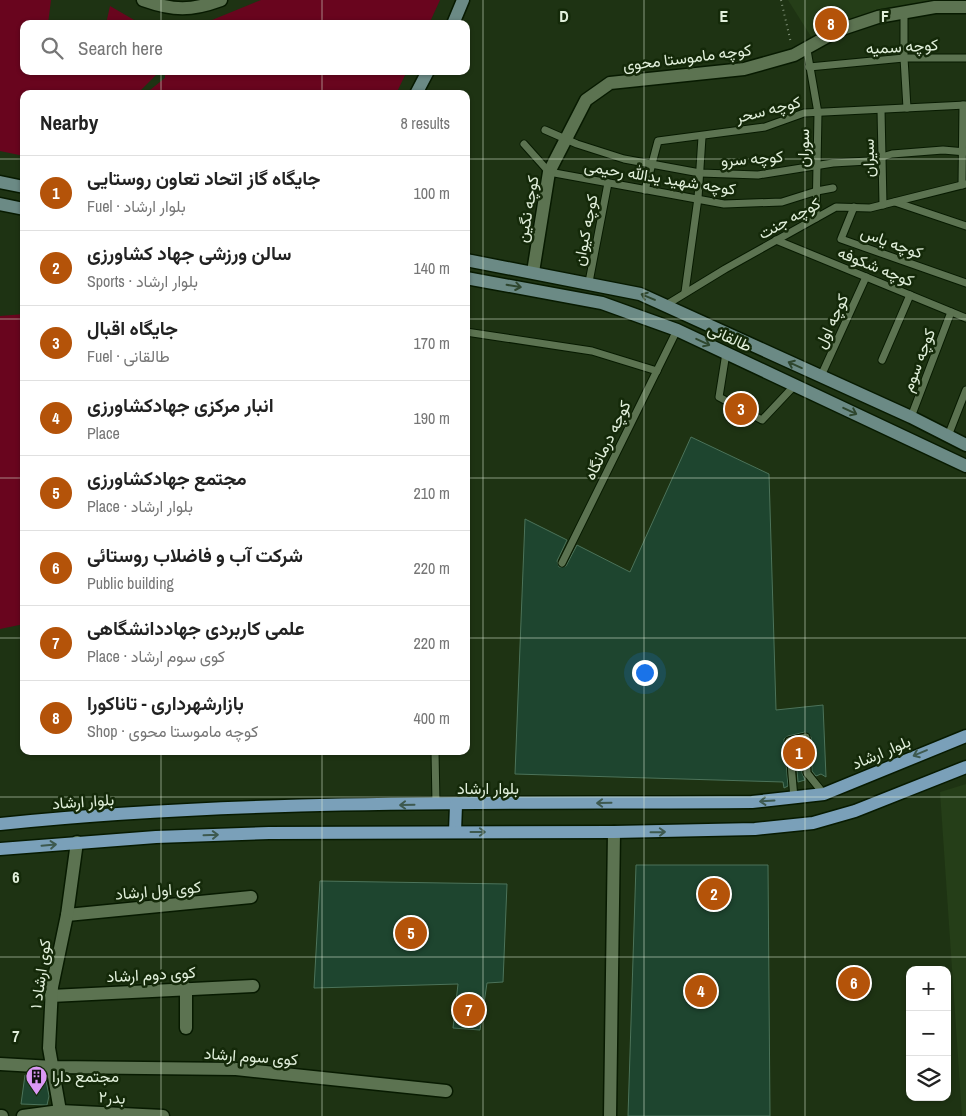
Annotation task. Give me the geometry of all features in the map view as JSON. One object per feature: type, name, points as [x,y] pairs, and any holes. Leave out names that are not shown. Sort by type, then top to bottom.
[{"type":"main road","points":[[455,20],[463,0]]},
{"type":"main road","points":[[418,90],[426,75]]},
{"type":"main road","points":[[0,182],[20,186]]},
{"type":"main road","points":[[0,204],[20,208]]},
{"type":"main road","name":"طالقانی","points":[[470,261],[589,282],[640,294],[731,337],[911,417],[966,446]]},
{"type":"main road","name":"طالقانی","points":[[470,279],[602,303],[677,330],[966,466]]},
{"type":"main road","name":"بلوار ارشاد","points":[[0,824],[157,812],[436,804],[752,802],[794,799],[824,794],[966,736]]},
{"type":"main road","points":[[0,849],[77,842],[269,833],[614,832],[755,829],[812,823],[855,811],[966,767]]},
{"type":"main road","points":[[455,832],[456,805]]},
{"type":"street","points":[[143,0],[162,7],[197,9],[222,0]]},
{"type":"street","name":"کوچه ماموستا محوی","points":[[586,100],[610,83],[744,69],[794,55],[839,30],[904,11],[937,4],[966,7]]},
{"type":"street","name":"کوچه نگین","points":[[533,272],[549,172],[586,100]]},
{"type":"street","points":[[610,1116],[614,832]]},
{"type":"street","name":"کوی ارشاد ۱","points":[[60,1111],[49,1048],[51,996],[67,915],[77,842]]},
{"type":"street","name":"کوی اول ارشاد","points":[[67,915],[251,897]]},
{"type":"street","name":"کوی دوم ارشاد","points":[[51,996],[253,986]]},
{"type":"street","points":[[186,988],[186,1028]]},
{"type":"street","name":"کوی سوم ارشاد","points":[[0,1064],[52,1067],[236,1069],[446,1091]]},
{"type":"street","name":"بدر۲","points":[[23,1116],[60,1111],[163,1116]]},
{"type":"lane","points":[[904,11],[907,108]]},
{"type":"lane","name":"سوران","points":[[806,50],[818,113],[816,218]]},
{"type":"lane","name":"کوچه سمیه","points":[[810,67],[904,58],[966,58]]},
{"type":"lane","points":[[964,185],[965,105]]},
{"type":"lane","name":"کوچه سحر","points":[[645,190],[658,141],[702,137],[765,127],[804,113],[965,105]]},
{"type":"lane","name":"سیران","points":[[881,110],[883,205]]},
{"type":"lane","name":"کوچه سرو","points":[[544,130],[624,159],[700,174],[758,174],[817,165],[868,161],[892,154],[943,150],[964,152]]},
{"type":"lane","points":[[685,292],[698,198],[702,137]]},
{"type":"lane","points":[[524,144],[549,172]]},
{"type":"lane","name":"کوچه شهید یدالله رحیمی","points":[[549,172],[724,204],[782,202],[833,188]]},
{"type":"lane","name":"کوچه کیوان","points":[[589,282],[608,183]]},
{"type":"lane","name":"کوچه جنت","points":[[666,305],[685,292],[836,207],[870,208],[964,185]]},
{"type":"lane","points":[[895,202],[966,226]]},
{"type":"lane","name":"کوچه یاس","points":[[854,207],[841,239],[966,284]]},
{"type":"lane","name":"کوچه شکوفه","points":[[776,240],[966,318]]},
{"type":"lane","name":"کوچه اول","points":[[821,376],[866,277]]},
{"type":"lane","points":[[882,360],[910,295]]},
{"type":"lane","name":"کوچه سوم","points":[[911,417],[951,312]]},
{"type":"lane","name":"کوچه درمانگاه","points":[[562,563],[677,330]]},
{"type":"lane","points":[[470,333],[592,351],[657,371]]},
{"type":"lane","points":[[726,353],[719,397],[762,420],[795,385]]},
{"type":"lane","points":[[948,436],[966,390]]},
{"type":"lane","points":[[794,799],[789,741],[806,737],[807,773],[824,794]]},
{"type":"lane","points":[[435,755],[436,804]]},
{"type":"path","points":[[781,0],[794,55]]},
{"type":"shaded area","points":[[0,0],[51,0],[48,20],[20,20],[20,75],[156,75],[141,90],[20,90],[20,155],[0,151]]},
{"type":"shaded area","points":[[261,0],[440,0],[431,20],[212,20]]},
{"type":"shaded area","points":[[788,0],[944,0],[940,11],[904,11],[815,43]]},
{"type":"shaded area","points":[[110,6],[134,20],[107,20]]},
{"type":"shaded area","points":[[165,75],[405,75],[398,90],[150,90],[165,78]]},
{"type":"shaded area","points":[[20,314],[20,625],[0,629],[0,316]]},
{"type":"shaded area","points":[[966,784],[966,1116],[962,1116],[940,792]]},
{"type":"building","points":[[691,437],[769,474],[776,710],[823,705],[826,777],[821,774],[816,776],[812,771],[811,737],[805,732],[788,736],[784,739],[788,786],[784,788],[783,782],[515,774],[525,519],[567,540],[557,561],[559,567],[566,566],[577,545],[630,572]]},
{"type":"building","points":[[801,744],[802,773],[805,780],[798,782],[795,745]]},
{"type":"building","points":[[636,865],[768,865],[770,1116],[628,1116]]},
{"type":"building","points":[[320,881],[507,884],[503,982],[487,983],[480,1030],[453,1028],[458,984],[314,988]]},
{"type":"building","name":"مجتمع دارا","points":[[25,1075],[45,1075],[49,1096],[47,1105],[21,1104]]},
{"type":"place","name":"بازارشهرداری - تاناکورا","points":[[831,24]]},
{"type":"place","name":"جایگاه اقبال","points":[[741,409]]},
{"type":"place","name":"جایگاه گاز اتحاد تعاون روستایی","points":[[799,753]]},
{"type":"place","name":"سالن ورزشی جهاد کشاورزی","points":[[714,894]]},
{"type":"place","name":"مجتمع جهادکشاورزی","points":[[411,933]]},
{"type":"place","name":"شرکت آب و فاضلاب روستائی","points":[[854,983]]},
{"type":"place","name":"انبار مرکزی جهادکشاورزی","points":[[701,991]]},
{"type":"place","name":"علمی کاربردی جهاددانشگاهی","points":[[469,1010]]},
{"type":"place","name":"مجتمع دارا","points":[[36,1095]]}]
